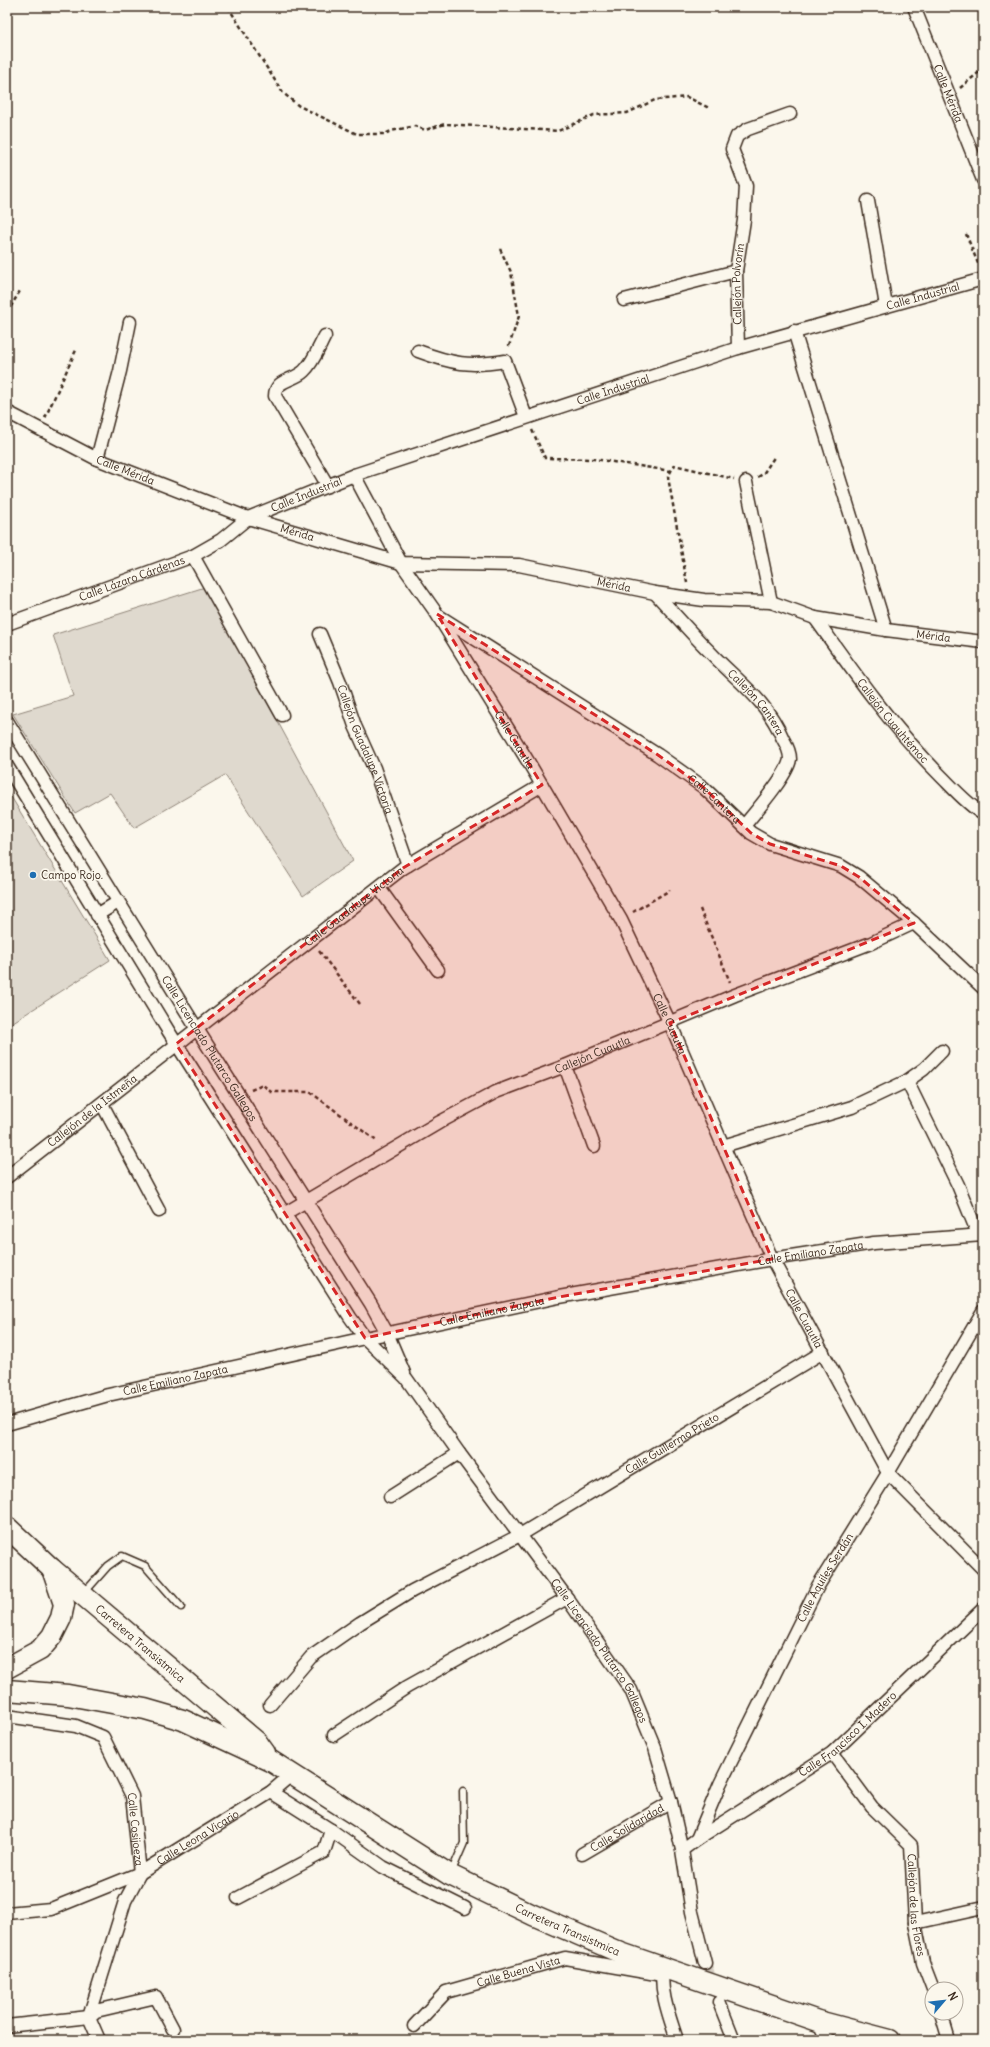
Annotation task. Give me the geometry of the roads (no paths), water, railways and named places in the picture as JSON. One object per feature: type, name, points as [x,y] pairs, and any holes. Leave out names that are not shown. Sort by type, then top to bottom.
[{"type":"main road","name":"Carretera Transistmica","points":[[7,1527],[52,1569],[257,1742],[271,1761]]},
{"type":"main road","points":[[7,1668],[40,1650],[52,1636],[61,1618],[64,1604],[52,1569]]},
{"type":"main road","name":"Carretera Transistmica","points":[[7,1690],[68,1695],[145,1709],[183,1720],[271,1761],[450,1875],[584,1937],[662,1971],[818,2021],[890,2040]]},
{"type":"street","name":"Calle Mérida","points":[[914,7],[983,180]]},
{"type":"street","name":"Callejón Polvorín","points":[[738,348],[736,271],[744,220],[746,186],[732,149],[737,136],[748,129],[790,114]]},
{"type":"street","points":[[868,201],[886,306]]},
{"type":"street","points":[[624,300],[736,271]]},
{"type":"street","name":"Calle Industrial","points":[[248,518],[354,475],[526,417],[738,348],[886,306],[982,274]]},
{"type":"street","points":[[97,459],[118,378],[130,322]]},
{"type":"street","points":[[794,331],[886,630]]},
{"type":"street","points":[[325,336],[305,371],[281,383],[275,391],[276,396],[328,486]]},
{"type":"street","points":[[418,352],[447,362],[480,365],[505,361],[526,417]]},
{"type":"street","name":"Calle Mérida","points":[[7,412],[97,459],[248,518]]},
{"type":"street","name":"Calle Cuautla","points":[[354,475],[401,563],[436,614],[542,785],[621,920],[670,1023],[772,1259],[888,1473],[983,1569]]},
{"type":"street","points":[[746,482],[771,602]]},
{"type":"street","name":"Mérida","points":[[248,518],[401,563],[519,565],[655,593],[704,600],[771,602],[815,618],[886,630],[983,642]]},
{"type":"street","name":"Calle Lázaro Cárdenas","points":[[7,624],[193,556],[221,540],[248,518]]},
{"type":"street","points":[[193,556],[282,715]]},
{"type":"street","name":"Callejón Cantera","points":[[655,593],[710,652],[760,700],[775,721],[787,747],[790,757],[781,779],[744,826]]},
{"type":"street","name":"Calle Cantera","points":[[436,614],[658,755],[703,787],[744,826],[770,844],[841,866],[859,877],[914,923],[983,988]]},
{"type":"street","name":"Callejón Cuauhtémoc","points":[[815,618],[865,688],[912,747],[956,792],[983,814]]},
{"type":"street","name":"Callejón Guadalupe Victoria","points":[[320,634],[340,682],[355,726],[374,768],[408,865]]},
{"type":"street","name":"Calle Licenciado Plutarco Gallegos","points":[[7,721],[197,1029],[306,1200],[387,1333],[406,1378]]},
{"type":"street","name":"Calle Licenciado Plutarco Gallegos","points":[[7,766],[176,1044],[350,1317],[365,1338],[406,1378],[459,1453],[567,1598],[631,1690],[655,1748],[671,1802],[682,1850],[692,1912],[705,1964]]},
{"type":"street","name":"Calle Guadalupe Victoria","points":[[176,1044],[312,941],[408,865],[542,785]]},
{"type":"street","points":[[379,888],[438,970]]},
{"type":"street","points":[[97,915],[118,902]]},
{"type":"street","name":"Callejón Cuautla","points":[[284,1214],[496,1092],[565,1066],[735,995],[871,943],[914,923]]},
{"type":"street","name":"Callejón de la Istmeña","points":[[7,1178],[176,1044]]},
{"type":"street","points":[[723,1146],[852,1107],[907,1081],[924,1069],[942,1051]]},
{"type":"street","points":[[565,1066],[594,1146]]},
{"type":"street","points":[[907,1081],[958,1184],[980,1234]]},
{"type":"street","points":[[102,1104],[159,1211]]},
{"type":"street","name":"Calle Emiliano Zapata","points":[[7,1424],[108,1395],[387,1333],[559,1297],[772,1259],[874,1243],[980,1234]]},
{"type":"street","name":"Calle Aquiles Serdán","points":[[697,1839],[720,1784],[818,1586],[888,1473],[983,1310]]},
{"type":"street","name":"Calle Guillermo Prieto","points":[[270,1705],[311,1657],[348,1631],[412,1591],[520,1535],[823,1352]]},
{"type":"street","points":[[390,1497],[459,1453]]},
{"type":"street","points":[[334,1735],[407,1687],[567,1598]]},
{"type":"street","name":"Calle Francisco I. Madero","points":[[697,1839],[832,1753],[983,1609]]},
{"type":"street","name":"Calle Cosijoeza","points":[[7,1716],[76,1726],[103,1737],[132,1796],[140,1873],[125,1901],[88,2017]]},
{"type":"street","name":"Callejón de las Flores","points":[[832,1753],[872,1807],[911,1845],[915,1923],[923,1963],[930,1981]]},
{"type":"street","name":"Calle Leona Vicario","points":[[7,1913],[51,1909],[140,1873],[271,1792],[291,1775]]},
{"type":"street","points":[[271,1792],[331,1830],[383,1867],[465,1908]]},
{"type":"street","name":"Calle Solidaridad","points":[[582,1854],[671,1802]]},
{"type":"street","points":[[238,1898],[324,1852],[331,1830]]},
{"type":"street","points":[[682,1850],[697,1839]]},
{"type":"street","points":[[915,1923],[983,1908]]},
{"type":"street","name":"Calle Buena Vista","points":[[414,2026],[446,1992],[565,1958],[662,1971]]},
{"type":"street","points":[[662,1971],[667,2008],[676,2040]]},
{"type":"street","points":[[7,2026],[88,2017],[96,2011],[156,1997],[173,2030]]},
{"type":"street","points":[[719,2002],[734,2040]]},
{"type":"street","points":[[88,2017],[99,2040]]},
{"type":"street","points":[[818,2021],[827,2040]]},
{"type":"street","points":[[943,2021],[949,2040]]},
{"type":"lane","points":[[83,1594],[108,1566],[122,1556],[145,1566],[181,1607]]},
{"type":"lane","points":[[450,1875],[464,1843],[463,1791]]},
{"type":"tunnel","points":[[705,1963],[714,1988]]},
{"type":"place","name":"Campo Rojo.","points":[[33,875]]}]
